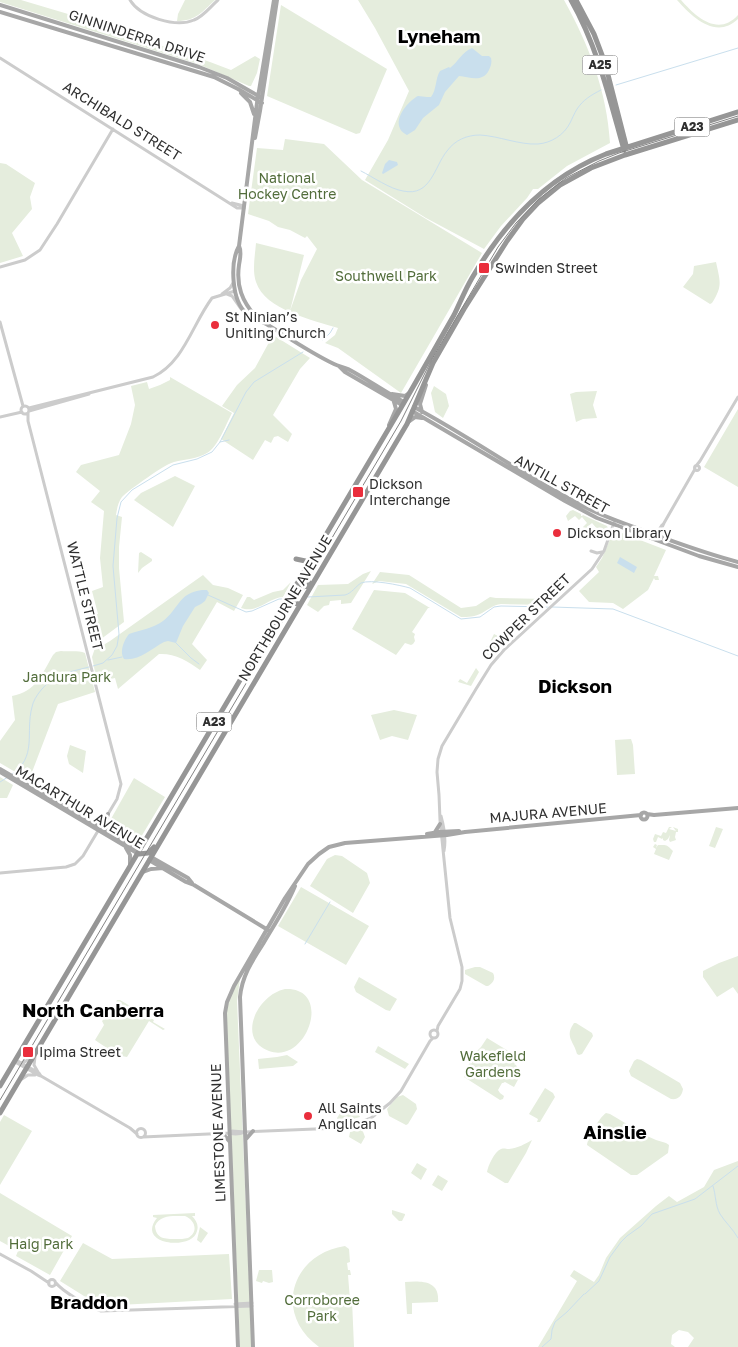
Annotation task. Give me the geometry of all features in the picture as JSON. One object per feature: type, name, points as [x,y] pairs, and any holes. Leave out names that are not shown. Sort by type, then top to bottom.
[{"type":"highway","name":"A25","points":[[571,0],[581,18],[598,59],[621,132]]},
{"type":"highway","name":"A25","points":[[576,0],[594,34],[605,63],[627,154]]},
{"type":"highway","name":"A23","points":[[606,154],[738,112]]},
{"type":"highway","name":"A23","points":[[627,154],[738,120]]},
{"type":"highway","points":[[606,154],[616,147],[621,132],[630,141],[638,144]]},
{"type":"highway","name":"NORTHBOURNE AVENUE","points":[[0,1086],[386,434],[456,311],[471,280],[496,241],[527,205],[550,186],[570,172],[606,154]]},
{"type":"highway","name":"NORTHBOURNE AVENUE","points":[[0,1113],[19,1080],[24,1066],[35,1054],[142,873],[149,857],[162,840],[407,424],[433,363],[507,241],[526,215],[548,194],[571,178],[627,154]]},
{"type":"highway","points":[[403,404],[413,409]]},
{"type":"highway","points":[[296,559],[310,562]]},
{"type":"highway","points":[[299,581],[300,586],[308,586],[325,562]]},
{"type":"highway","points":[[281,610],[290,603],[300,604]]},
{"type":"highway","points":[[149,857],[152,850],[162,840]]},
{"type":"highway","name":"MACARTHUR AVENUE","points":[[138,852],[149,857]]},
{"type":"main road","points":[[251,150],[258,128],[260,83],[274,0]]},
{"type":"main road","points":[[274,0],[260,99],[255,118],[244,207],[237,291],[238,300],[248,314],[307,350],[349,370],[403,404]]},
{"type":"main road","name":"GINNINDERRA DRIVE","points":[[0,5],[199,66],[236,82],[260,99]]},
{"type":"main road","name":"GINNINDERRA DRIVE","points":[[0,12],[203,74],[226,82],[260,99]]},
{"type":"main road","points":[[203,74],[246,96],[252,105],[255,118]]},
{"type":"main road","points":[[236,82],[251,88],[256,87],[260,83]]},
{"type":"main road","points":[[240,246],[237,250],[234,282],[237,291],[257,319]]},
{"type":"main road","points":[[422,412],[420,407],[421,400],[433,363]]},
{"type":"main road","points":[[339,366],[345,372],[403,404]]},
{"type":"main road","points":[[388,393],[405,396],[410,392]]},
{"type":"main road","points":[[386,434],[396,409],[396,404],[393,400]]},
{"type":"main road","name":"ANTILL STREET","points":[[413,409],[451,428],[569,499],[615,522],[707,554],[738,562]]},
{"type":"main road","name":"ANTILL STREET","points":[[413,409],[426,420],[569,504],[597,518],[615,522]]},
{"type":"main road","points":[[407,424],[415,417],[426,420]]},
{"type":"main road","points":[[451,428],[457,438]]},
{"type":"main road","name":"ANTILL STREET","points":[[656,537],[699,556],[738,567]]},
{"type":"main road","name":"MACARTHUR AVENUE","points":[[0,768],[3,773],[138,852]]},
{"type":"main road","name":"MAJURA AVENUE","points":[[422,836],[430,833],[464,832],[634,817],[644,819],[647,816],[654,815],[738,808]]},
{"type":"main road","points":[[106,830],[105,824],[108,814]]},
{"type":"main road","points":[[430,833],[436,831],[440,824]]},
{"type":"main road","name":"MACARTHUR AVENUE","points":[[99,829],[106,830],[138,852]]},
{"type":"main road","name":"MAJURA AVENUE","points":[[269,929],[308,864],[329,848],[345,843],[442,833]]},
{"type":"main road","points":[[118,838],[139,844],[146,838]]},
{"type":"main road","points":[[125,846],[130,855],[130,865]]},
{"type":"main road","points":[[156,848],[156,857],[159,862]]},
{"type":"main road","points":[[149,857],[188,878],[194,885]]},
{"type":"main road","points":[[149,857],[162,868],[269,929]]},
{"type":"main road","points":[[142,873],[151,869],[162,868]]},
{"type":"main road","points":[[235,910],[269,929]]},
{"type":"main road","points":[[258,923],[262,930],[261,938]]},
{"type":"main road","name":"LIMESTONE AVENUE","points":[[238,1347],[225,1013],[227,1002],[234,986],[261,938],[269,929]]},
{"type":"main road","name":"LIMESTONE AVENUE","points":[[253,1347],[240,1005],[241,986],[247,969],[269,929]]},
{"type":"main road","points":[[245,1141],[247,1136],[253,1131]]},
{"type":"main road","points":[[222,1133],[230,1142]]},
{"type":"street","points":[[130,0],[133,5],[146,14],[161,20],[182,24],[197,19],[218,0]]},
{"type":"street","name":"ARCHIBALD STREET","points":[[0,58],[232,203],[236,208],[244,207]]},
{"type":"street","points":[[0,267],[25,260],[40,250],[113,129]]},
{"type":"street","points":[[222,295],[234,282]]},
{"type":"street","points":[[0,417],[153,377],[168,368],[178,355],[210,300],[237,291]]},
{"type":"street","points":[[227,293],[248,314]]},
{"type":"street","name":"WATTLE STREET","points":[[0,322],[28,421],[121,784],[119,794],[79,861],[66,867],[0,873]]},
{"type":"street","points":[[656,537],[660,526],[664,524],[738,397]]},
{"type":"street","name":"COWPER STREET","points":[[442,833],[437,772],[442,746],[493,662],[592,569],[604,550],[615,522]]},
{"type":"street","points":[[591,551],[597,553],[604,550]]},
{"type":"street","name":"COWPER STREET","points":[[436,1029],[460,989],[462,981],[462,966],[450,918],[445,848],[440,824],[440,813]]},
{"type":"street","points":[[15,1062],[143,1137],[230,1133],[232,1131],[340,1128],[371,1118],[390,1102],[401,1091],[431,1038],[430,1032],[436,1029],[438,1036],[431,1038]]},
{"type":"street","points":[[8,1074],[15,1067],[24,1066],[39,1047]]},
{"type":"street","points":[[35,1054],[34,1064],[39,1075]]},
{"type":"street","points":[[19,1080],[28,1075],[39,1075]]},
{"type":"street","points":[[56,1085],[60,1093]]},
{"type":"street","points":[[130,1128],[143,1128],[153,1136]]},
{"type":"street","points":[[137,1134],[138,1129]]},
{"type":"street","points":[[143,1137],[146,1132]]},
{"type":"street","points":[[0,1253],[42,1278],[50,1282],[54,1281],[55,1285],[59,1288],[101,1311],[252,1305]]},
{"type":"street","points":[[50,1282],[50,1286],[55,1285]]},
{"type":"green space","points":[[0,0],[21,0],[68,14],[231,70],[255,56],[260,59],[257,73],[251,86],[249,86],[198,64],[0,2]]},
{"type":"green space","points":[[185,0],[215,0],[194,18],[177,21],[178,14]]},
{"type":"green space","points":[[358,0],[564,0],[589,52],[601,87],[610,143],[567,166],[538,189],[533,189],[484,249],[426,218],[365,180],[388,140],[409,91]]},
{"type":"green space","points":[[677,0],[681,0],[693,13],[708,22],[723,24],[738,15],[738,19],[730,25],[713,27],[697,19]]},
{"type":"green space","points":[[281,5],[387,69],[360,133],[356,134],[267,96]]},
{"type":"green space","name":"Southwell Park","points":[[285,139],[324,144],[362,180],[482,253],[401,393],[338,348],[325,343],[335,335],[338,328],[303,317],[279,307],[261,292],[256,282],[254,268],[256,243],[304,255],[290,311],[301,280],[317,249],[307,236],[305,238],[290,230],[278,227],[269,221],[248,214],[257,148],[283,150]]},
{"type":"green space","points":[[0,163],[6,164],[35,183],[30,197],[32,209],[12,233],[23,256],[0,263]]},
{"type":"green space","points":[[716,262],[719,288],[710,304],[683,287],[693,274],[694,266]]},
{"type":"green space","points":[[273,335],[310,358],[300,369],[273,415],[292,434],[288,442],[278,436],[274,437],[271,443],[265,440],[253,460],[221,439],[234,413],[222,406],[237,385],[255,368]]},
{"type":"green space","points":[[170,377],[232,413],[218,441],[211,450],[199,457],[169,464],[139,483],[122,497],[116,515],[122,517],[119,568],[124,622],[97,642],[94,642],[90,638],[85,617],[98,614],[92,591],[103,587],[100,558],[104,511],[91,502],[100,491],[76,472],[81,465],[119,455],[131,424],[135,405],[131,386],[147,382],[149,389],[170,380]]},
{"type":"green space","points":[[434,386],[446,394],[449,406],[443,418],[435,412],[431,393]]},
{"type":"green space","points":[[597,391],[593,405],[597,418],[583,419],[576,422],[570,394]]},
{"type":"green space","points":[[738,409],[738,487],[704,467]]},
{"type":"green space","points":[[175,476],[195,486],[173,527],[134,500],[141,493]]},
{"type":"green space","points":[[573,510],[581,514],[581,516],[583,515],[607,526],[604,537],[592,523],[585,529],[583,527],[587,523],[582,517],[579,520],[575,516],[568,521],[566,516]]},
{"type":"green space","points":[[614,530],[666,550],[654,576],[658,576],[659,580],[654,578],[648,590],[623,609],[613,603],[589,602],[579,591],[599,572],[596,567]]},
{"type":"green space","points":[[141,552],[152,559],[152,561],[138,573],[139,553]]},
{"type":"green space","points":[[371,571],[351,603],[341,604],[341,600],[330,601],[329,605],[324,606],[318,612],[307,605],[318,585],[348,584]]},
{"type":"green space","points":[[380,572],[409,575],[461,608],[476,606],[490,597],[549,599],[551,602],[548,605],[501,604],[493,606],[477,615],[461,617],[406,584],[379,581],[372,584]]},
{"type":"green space","points":[[203,575],[213,585],[228,588],[243,595],[234,611],[217,602],[192,644],[207,660],[200,670],[181,658],[159,654],[118,689],[115,678],[97,682],[92,657],[95,648],[110,641]]},
{"type":"green space","points":[[291,582],[283,597],[252,609],[241,608],[247,597],[254,600],[283,590]]},
{"type":"green space","points":[[374,590],[405,593],[430,608],[428,608],[412,632],[415,634],[413,644],[405,643],[396,655],[352,629]]},
{"type":"green space","points":[[494,634],[506,640],[489,659],[488,655],[483,653],[487,646],[490,647],[492,644],[490,642]]},
{"type":"green space","name":"Jandura Park","points":[[61,651],[85,653],[95,692],[58,704],[29,780],[0,763],[0,741],[15,720],[12,696],[27,691],[33,686],[42,675],[53,655]]},
{"type":"green space","points":[[476,668],[479,672],[471,686],[458,682],[460,679],[467,683]]},
{"type":"green space","points":[[394,710],[417,715],[408,740],[392,736],[380,740],[371,715]]},
{"type":"green space","points":[[631,739],[635,774],[617,775],[615,740]]},
{"type":"green space","points":[[70,745],[86,751],[83,773],[69,764],[67,756]]},
{"type":"green space","points":[[0,777],[13,785],[7,798],[0,798]]},
{"type":"green space","points":[[134,778],[165,797],[141,837],[130,840],[107,826]]},
{"type":"green space","points":[[669,827],[672,827],[669,829],[676,831],[673,827],[678,829],[675,837],[676,840],[670,842],[670,835],[665,841],[663,838],[658,837],[656,842],[654,842],[655,834],[661,836],[663,832],[666,833]]},
{"type":"green space","points":[[716,827],[723,829],[715,848],[709,846]]},
{"type":"green space","points":[[655,844],[657,845],[656,848],[658,845],[665,845],[673,851],[669,860],[654,854],[656,849],[653,847]]},
{"type":"green space","points":[[335,855],[342,856],[367,873],[370,883],[353,913],[310,886],[327,859]]},
{"type":"green space","points":[[301,887],[369,926],[346,965],[278,926]]},
{"type":"green space","points":[[738,956],[738,994],[733,987],[717,997],[703,977],[703,971]]},
{"type":"green space","points":[[480,967],[493,973],[494,981],[486,986],[465,974],[465,970]]},
{"type":"green space","points":[[359,977],[397,999],[390,1011],[356,992],[354,987]]},
{"type":"green space","points":[[240,979],[237,1001],[252,1347],[240,1347],[226,1016],[230,997]]},
{"type":"green space","points":[[285,989],[300,992],[309,1000],[311,1011],[310,1024],[304,1037],[294,1047],[283,1052],[269,1051],[259,1045],[254,1037],[252,1028],[254,1018],[266,1000],[275,993]]},
{"type":"green space","points":[[117,1000],[154,1020],[153,1022],[165,1029],[163,1030],[149,1021],[127,1057],[115,1053],[95,1040],[104,1025],[102,1021],[106,1017],[108,1018]]},
{"type":"green space","points":[[574,1023],[592,1033],[593,1036],[582,1054],[579,1055],[570,1036]]},
{"type":"green space","name":"Wakefield Gardens","points":[[487,1038],[518,1057],[518,1061],[514,1064],[519,1070],[517,1074],[520,1076],[514,1087],[505,1082],[502,1083],[498,1090],[504,1096],[500,1100],[464,1077],[470,1062],[472,1062],[477,1051]]},
{"type":"green space","points":[[378,1046],[409,1064],[405,1069],[375,1052]]},
{"type":"green space","points":[[287,1055],[298,1062],[293,1066],[259,1069],[258,1059]]},
{"type":"green space","points":[[637,1059],[680,1083],[683,1089],[681,1096],[671,1099],[631,1076],[629,1071]]},
{"type":"green space","points":[[545,1088],[553,1093],[555,1097],[540,1122],[537,1122],[538,1119],[529,1114]]},
{"type":"green space","points":[[403,1095],[416,1104],[417,1109],[406,1125],[389,1116],[387,1109],[397,1097]]},
{"type":"green space","points":[[346,1104],[355,1108],[360,1117],[339,1122],[337,1118]]},
{"type":"green space","points":[[606,1113],[647,1136],[666,1143],[669,1145],[668,1153],[637,1175],[631,1175],[587,1145],[594,1128]]},
{"type":"green space","points":[[4,1115],[32,1131],[0,1185],[0,1122]]},
{"type":"green space","points":[[362,1129],[365,1137],[361,1144],[349,1137],[350,1132]]},
{"type":"green space","points":[[532,1140],[508,1183],[487,1172],[492,1159],[498,1151],[515,1148]]},
{"type":"green space","points":[[738,1161],[738,1347],[688,1347],[694,1338],[688,1332],[679,1330],[672,1335],[671,1344],[675,1347],[538,1347],[577,1281],[570,1276],[574,1270],[594,1282],[606,1258],[620,1238],[656,1206],[669,1196],[677,1202],[704,1187],[714,1170]]},
{"type":"green space","points":[[417,1163],[427,1169],[421,1180],[411,1173]]},
{"type":"green space","points":[[438,1175],[448,1181],[442,1191],[432,1185]]},
{"type":"green space","name":"Haig Park","points":[[0,1193],[72,1236],[50,1275],[16,1256],[18,1251],[0,1241]]},
{"type":"green space","points":[[392,1210],[405,1214],[402,1221],[399,1221],[392,1214]]},
{"type":"green space","points":[[195,1213],[195,1216],[192,1216],[197,1223],[197,1231],[193,1237],[186,1241],[177,1243],[167,1242],[153,1234],[152,1227],[157,1218],[153,1217],[153,1215]],"holes":[[[168,1216],[185,1216],[193,1223],[195,1229],[194,1233],[188,1238],[165,1238],[157,1234],[155,1226],[160,1219]]]},
{"type":"green space","points":[[200,1227],[208,1233],[201,1243],[197,1240]]},
{"type":"green space","name":"Haig Park","points":[[83,1243],[112,1259],[229,1254],[232,1299],[100,1306],[60,1281]]},
{"type":"green space","name":"Corroboree Park","points":[[345,1246],[349,1249],[350,1262],[347,1263],[351,1275],[348,1275],[350,1300],[352,1300],[354,1347],[319,1347],[305,1334],[296,1318],[293,1303],[294,1287],[301,1273],[312,1261],[326,1251]]},
{"type":"green space","points":[[259,1270],[272,1270],[273,1282],[263,1281],[262,1283],[256,1281]]},
{"type":"green space","points":[[405,1282],[423,1282],[433,1286],[438,1295],[438,1302],[412,1303],[412,1314],[407,1314]]},
{"type":"water","points":[[472,48],[482,56],[489,56],[491,58],[489,70],[480,78],[459,76],[445,92],[439,105],[423,118],[415,130],[407,135],[399,126],[399,120],[404,109],[418,96],[431,97],[440,71],[450,68],[465,52]]},
{"type":"water","points":[[389,160],[397,162],[398,165],[383,174],[385,164]]},
{"type":"water","points":[[620,557],[637,567],[634,573],[617,563]]},
{"type":"water","points":[[207,590],[209,593],[205,601],[195,607],[183,626],[176,643],[164,642],[145,654],[135,658],[124,659],[122,653],[123,646],[129,634],[163,621],[188,594]]},
{"type":"waterway","points":[[616,85],[738,48]]},
{"type":"waterway","points":[[361,171],[398,190],[412,192],[420,190],[431,179],[450,147],[458,141],[466,137],[480,135],[531,144],[548,142],[557,138],[564,131],[582,103],[601,90]]},
{"type":"waterway","points":[[323,340],[333,328]]},
{"type":"waterway","points":[[93,666],[103,663],[112,655],[117,646],[119,634],[113,566],[117,518],[121,502],[132,490],[173,465],[197,459],[212,452],[220,442],[246,392],[254,382],[303,352]]},
{"type":"waterway","points":[[220,442],[229,440]]},
{"type":"waterway","points":[[308,597],[345,595],[361,583],[378,582],[410,588],[461,619],[480,617],[494,607],[501,606],[548,607]]},
{"type":"waterway","points":[[208,595],[246,612],[283,599]]},
{"type":"waterway","points":[[552,607],[613,609],[738,656]]},
{"type":"waterway","points":[[176,643],[199,664]]},
{"type":"waterway","points":[[108,660],[122,657]]},
{"type":"waterway","points":[[11,775],[25,760],[28,752],[30,717],[33,703],[38,694],[56,677],[89,667]]},
{"type":"waterway","points":[[0,782],[8,777]]},
{"type":"waterway","points":[[305,944],[330,902]]},
{"type":"waterway","points":[[585,1294],[599,1281],[610,1257],[621,1242],[641,1226],[652,1214],[695,1199],[738,1166]]},
{"type":"waterway","points":[[713,1186],[720,1214],[738,1238]]},
{"type":"waterway","points":[[542,1347],[551,1339],[555,1322],[584,1294]]},
{"type":"tram line","points":[[0,1100],[401,421],[432,359],[498,247],[516,223],[539,199],[566,178],[619,153],[738,116]]},
{"type":"place","name":"Swinden Street","points":[[484,268]]},
{"type":"place","name":"St Ninian’s Uniting Church","points":[[215,325]]},
{"type":"place","name":"Dickson Interchange","points":[[358,492]]},
{"type":"place","name":"Dickson Library","points":[[557,533]]},
{"type":"place","name":"Ipima Street","points":[[28,1052]]},
{"type":"place","name":"All Saints Anglican","points":[[308,1116]]},
{"type":"district","name":"Lyneham","points":[[439,36]]},
{"type":"district","name":"Dickson","points":[[575,686]]},
{"type":"district","name":"North Canberra","points":[[93,1010]]},
{"type":"district","name":"Ainslie","points":[[615,1132]]},
{"type":"district","name":"Braddon","points":[[89,1302]]},
{"type":"park label","name":"National Hockey Centre","points":[[287,186]]}]
